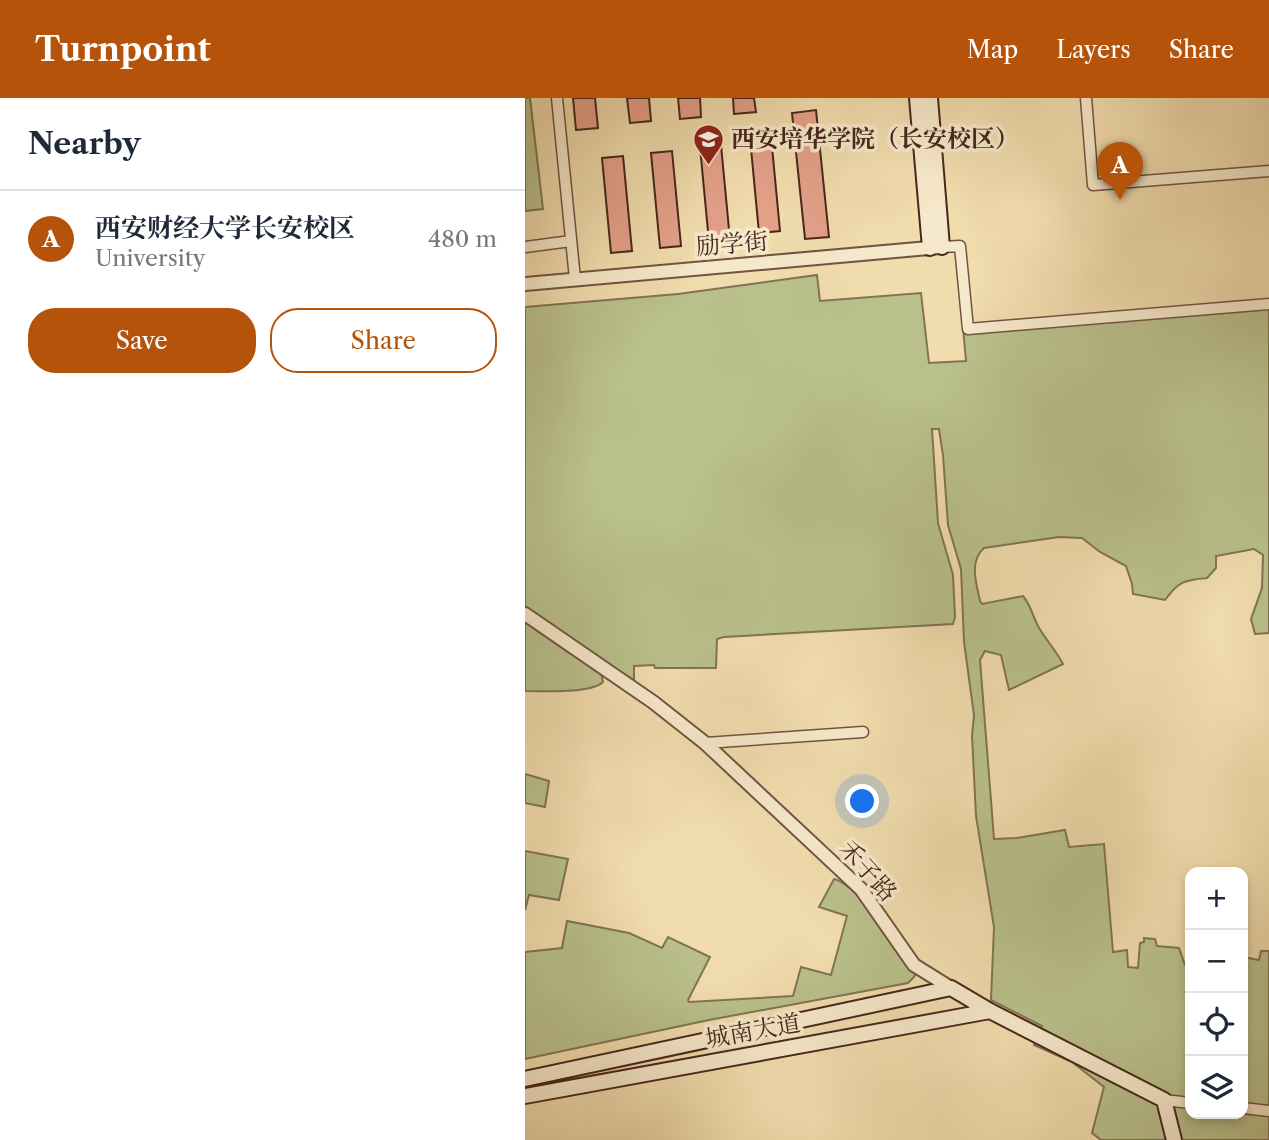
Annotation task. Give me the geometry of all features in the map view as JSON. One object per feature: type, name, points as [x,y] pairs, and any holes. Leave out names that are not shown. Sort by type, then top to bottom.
[{"type":"main road","points":[[917,98],[936,248]]},
{"type":"main road","points":[[930,98],[936,248]]},
{"type":"main road","name":"禾子路","points":[[951,988],[990,1011],[1164,1100]]},
{"type":"main road","name":"城南大道","points":[[525,1079],[951,988]]},
{"type":"main road","name":"城南大道","points":[[525,1096],[990,1011]]},
{"type":"main road","points":[[1164,1100],[1174,1140]]},
{"type":"street","points":[[557,98],[575,279]]},
{"type":"street","points":[[1086,98],[1093,185],[1269,171]]},
{"type":"street","points":[[525,247],[571,241]]},
{"type":"street","points":[[936,248],[960,246],[968,329],[1269,303]]},
{"type":"street","name":"励学街","points":[[525,284],[936,248]]},
{"type":"street","name":"禾子路","points":[[525,614],[653,702],[705,743],[861,889],[914,965],[951,988]]},
{"type":"street","points":[[705,743],[863,732]]},
{"type":"street","points":[[1164,1100],[1185,1102]]},
{"type":"street","points":[[1248,1109],[1269,1111]]},
{"type":"green space","points":[[525,98],[530,98],[543,209],[525,211]]},
{"type":"green space","points":[[817,275],[820,301],[921,293],[929,363],[966,361],[963,328],[1269,308],[1269,633],[1255,634],[1251,619],[1262,588],[1263,555],[1254,549],[1216,556],[1216,568],[1207,578],[1183,583],[1165,600],[1133,594],[1126,566],[1100,552],[1082,538],[1059,537],[984,548],[976,559],[975,573],[982,604],[1023,596],[1041,631],[1063,664],[1009,690],[1001,655],[985,651],[980,660],[994,839],[1065,830],[1069,847],[1104,844],[1113,952],[1127,950],[1128,967],[1138,968],[1140,943],[1144,942],[1144,938],[1155,939],[1157,946],[1179,948],[1185,965],[1185,1119],[1248,1119],[1248,958],[1259,960],[1261,951],[1269,951],[1269,1140],[1101,1140],[1092,1133],[1104,1087],[1072,1062],[1034,1045],[1042,1026],[991,1000],[994,927],[976,816],[972,736],[974,715],[964,642],[961,569],[948,525],[939,429],[932,429],[938,523],[953,575],[953,624],[724,637],[717,639],[716,668],[634,666],[634,682],[601,672],[603,682],[597,686],[566,691],[525,691],[525,307],[678,294]]},
{"type":"green space","points":[[525,774],[549,781],[545,807],[525,803]]},
{"type":"green space","points":[[525,851],[568,859],[559,900],[529,895],[525,910]]},
{"type":"green space","points":[[834,879],[843,883],[865,903],[918,968],[908,983],[709,1020],[525,1059],[525,952],[562,948],[567,921],[629,933],[662,948],[668,937],[710,957],[689,1002],[793,996],[801,967],[831,975],[847,916],[819,907]]},
{"type":"building","points":[[573,98],[595,98],[598,128],[576,130]]},
{"type":"building","points":[[627,98],[649,98],[651,121],[630,123]]},
{"type":"building","points":[[678,98],[700,98],[701,117],[680,119]]},
{"type":"building","points":[[733,98],[754,98],[756,112],[734,114]]},
{"type":"building","points":[[816,110],[829,237],[805,239],[792,113]]},
{"type":"building","points":[[771,136],[780,231],[759,233],[750,138]]},
{"type":"building","points":[[721,145],[730,240],[709,242],[700,147]]},
{"type":"building","points":[[672,151],[681,246],[660,248],[651,153]]},
{"type":"building","points":[[623,156],[632,251],[611,253],[602,158]]},
{"type":"place","name":"西安培华学院（长安校区）","points":[[708,166]]},
{"type":"place","name":"西安财经大学长安校区","points":[[1120,200]]}]
